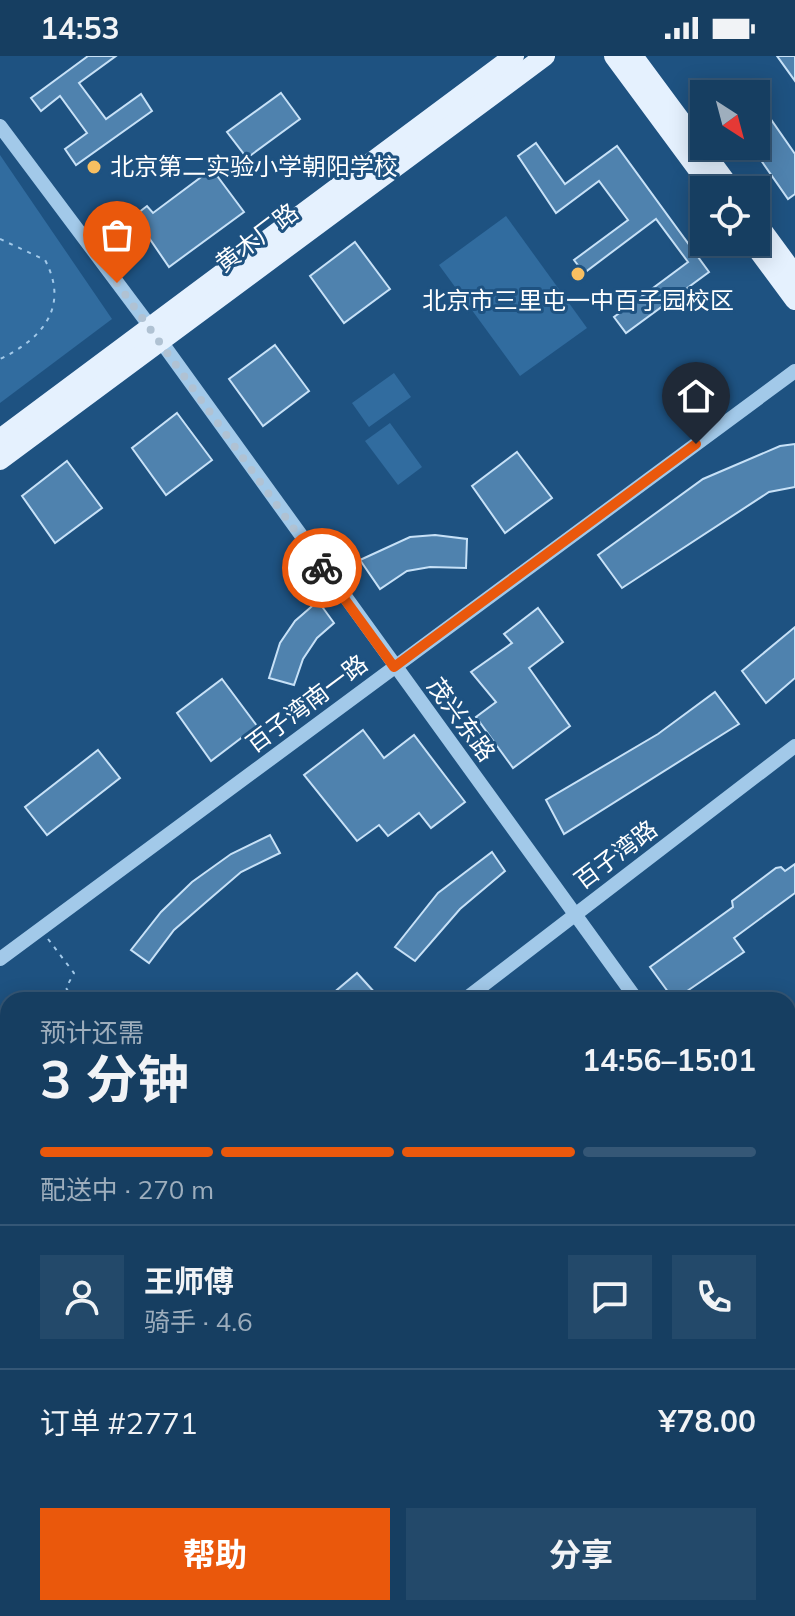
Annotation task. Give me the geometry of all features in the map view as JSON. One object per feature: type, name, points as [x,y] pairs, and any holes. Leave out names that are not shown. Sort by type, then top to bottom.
[{"type":"main road","points":[[0,439],[156,336],[514,56]]},
{"type":"main road","name":"黄木厂路","points":[[0,460],[156,336],[545,56]]},
{"type":"main road","points":[[614,56],[703,176]]},
{"type":"main road","points":[[633,56],[722,176]]},
{"type":"main road","points":[[770,241],[795,275]]},
{"type":"main road","points":[[762,256],[795,300]]},
{"type":"street","name":"茂兴东路","points":[[0,126],[631,992]]},
{"type":"street","name":"百子湾南一路","points":[[0,959],[795,371]]},
{"type":"street","name":"百子湾路","points":[[474,992],[795,746]]},
{"type":"path","points":[[0,239],[45,260],[55,295],[55,305],[41,333],[0,359]]},
{"type":"path","points":[[41,929],[74,973],[66,988],[69,992]]},
{"type":"shaded area","points":[[0,155],[112,319],[0,403]]},
{"type":"shaded area","points":[[506,216],[587,328],[520,376],[439,265]]},
{"type":"shaded area","points":[[394,373],[411,397],[369,427],[352,403]]},
{"type":"shaded area","points":[[390,423],[422,467],[398,485],[365,441]]},
{"type":"building","points":[[88,56],[116,56],[79,83],[106,119],[141,94],[152,111],[76,165],[65,149],[87,133],[60,96],[41,111],[31,98]]},
{"type":"building","points":[[777,56],[795,56],[795,81]]},
{"type":"building","points":[[281,93],[300,119],[247,158],[227,132]]},
{"type":"building","points":[[770,118],[795,154],[795,194],[788,199],[761,160],[770,160]]},
{"type":"building","points":[[536,143],[565,184],[617,146],[690,246],[690,256],[697,256],[709,272],[626,333],[614,317],[688,262],[656,219],[584,273],[574,260],[628,220],[599,181],[556,213],[518,156]]},
{"type":"building","points":[[212,169],[244,212],[169,267],[134,216],[147,206],[153,213]]},
{"type":"building","points":[[355,242],[390,289],[344,323],[310,276]]},
{"type":"building","points":[[275,345],[309,391],[263,426],[229,379]]},
{"type":"building","points":[[177,413],[212,460],[166,495],[132,448]]},
{"type":"building","points":[[795,444],[795,487],[769,492],[622,588],[598,555],[703,479],[780,446]]},
{"type":"building","points":[[517,452],[552,498],[505,533],[472,486]]},
{"type":"building","points":[[67,461],[102,508],[55,543],[22,496]]},
{"type":"building","points":[[435,535],[467,539],[466,568],[430,567],[407,571],[380,589],[360,560],[410,537]]},
{"type":"building","points":[[318,601],[334,623],[317,638],[303,659],[294,685],[269,678],[280,643],[295,621]]},
{"type":"building","points":[[538,608],[563,642],[529,668],[570,726],[513,768],[476,717],[496,702],[471,672],[512,643],[504,634]]},
{"type":"building","points":[[795,627],[795,678],[766,703],[742,671]]},
{"type":"building","points":[[222,679],[257,726],[211,761],[177,713]]},
{"type":"building","points":[[715,692],[739,724],[564,834],[546,800],[658,734]]},
{"type":"building","points":[[363,730],[384,758],[414,735],[465,802],[431,828],[419,813],[388,836],[379,825],[357,841],[304,775]]},
{"type":"building","points":[[98,750],[120,778],[47,835],[25,807]]},
{"type":"building","points":[[270,835],[280,853],[241,872],[174,930],[149,963],[131,950],[161,912],[192,882],[231,854]]},
{"type":"building","points":[[492,852],[505,871],[460,909],[415,961],[395,947],[438,893]]},
{"type":"building","points":[[795,864],[795,893],[734,938],[744,952],[686,992],[668,992],[650,967],[733,907],[732,901],[776,868],[781,867],[785,871]]},
{"type":"building","points":[[357,973],[374,992],[334,992]]},
{"type":"way so far","points":[[117,283],[322,568]]},
{"type":"place","name":"北京第二实验小学朝阳学校","points":[[94,167]]},
{"type":"place","name":"北京市三里屯一中百子园校区","points":[[578,274]]},
{"type":"route","points":[[322,568],[394,667],[696,444]]}]
